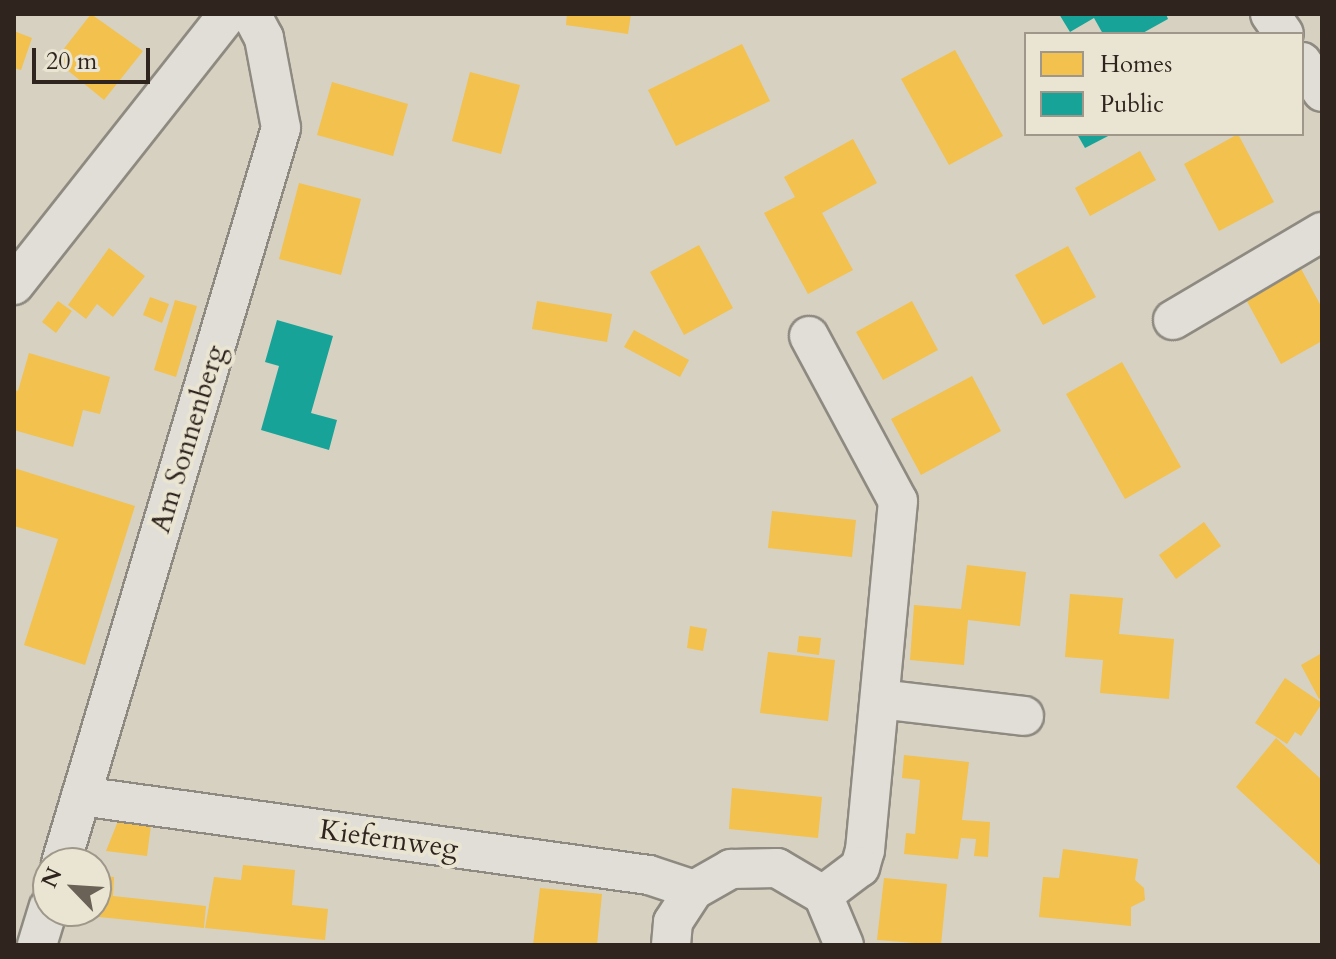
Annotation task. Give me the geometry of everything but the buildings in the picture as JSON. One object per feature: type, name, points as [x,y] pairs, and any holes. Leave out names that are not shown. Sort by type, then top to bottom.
[{"type":"street","name":"Am Sonnenberg","points":[[66,847],[281,128],[264,38],[251,14]]},
{"type":"street","points":[[1270,14],[1283,32]]},
{"type":"street","points":[[14,285],[218,20]]},
{"type":"street","points":[[1304,65],[1322,92]]},
{"type":"street","points":[[1173,320],[1322,232]]},
{"type":"street","points":[[809,336],[898,501],[865,850],[860,867],[823,895]]},
{"type":"street","points":[[880,699],[1024,716]]},
{"type":"street","name":"Kiefernweg","points":[[81,796],[649,875],[694,890]]},
{"type":"street","points":[[671,945],[673,922],[694,890],[731,869],[777,868],[823,895],[844,945]]}]
